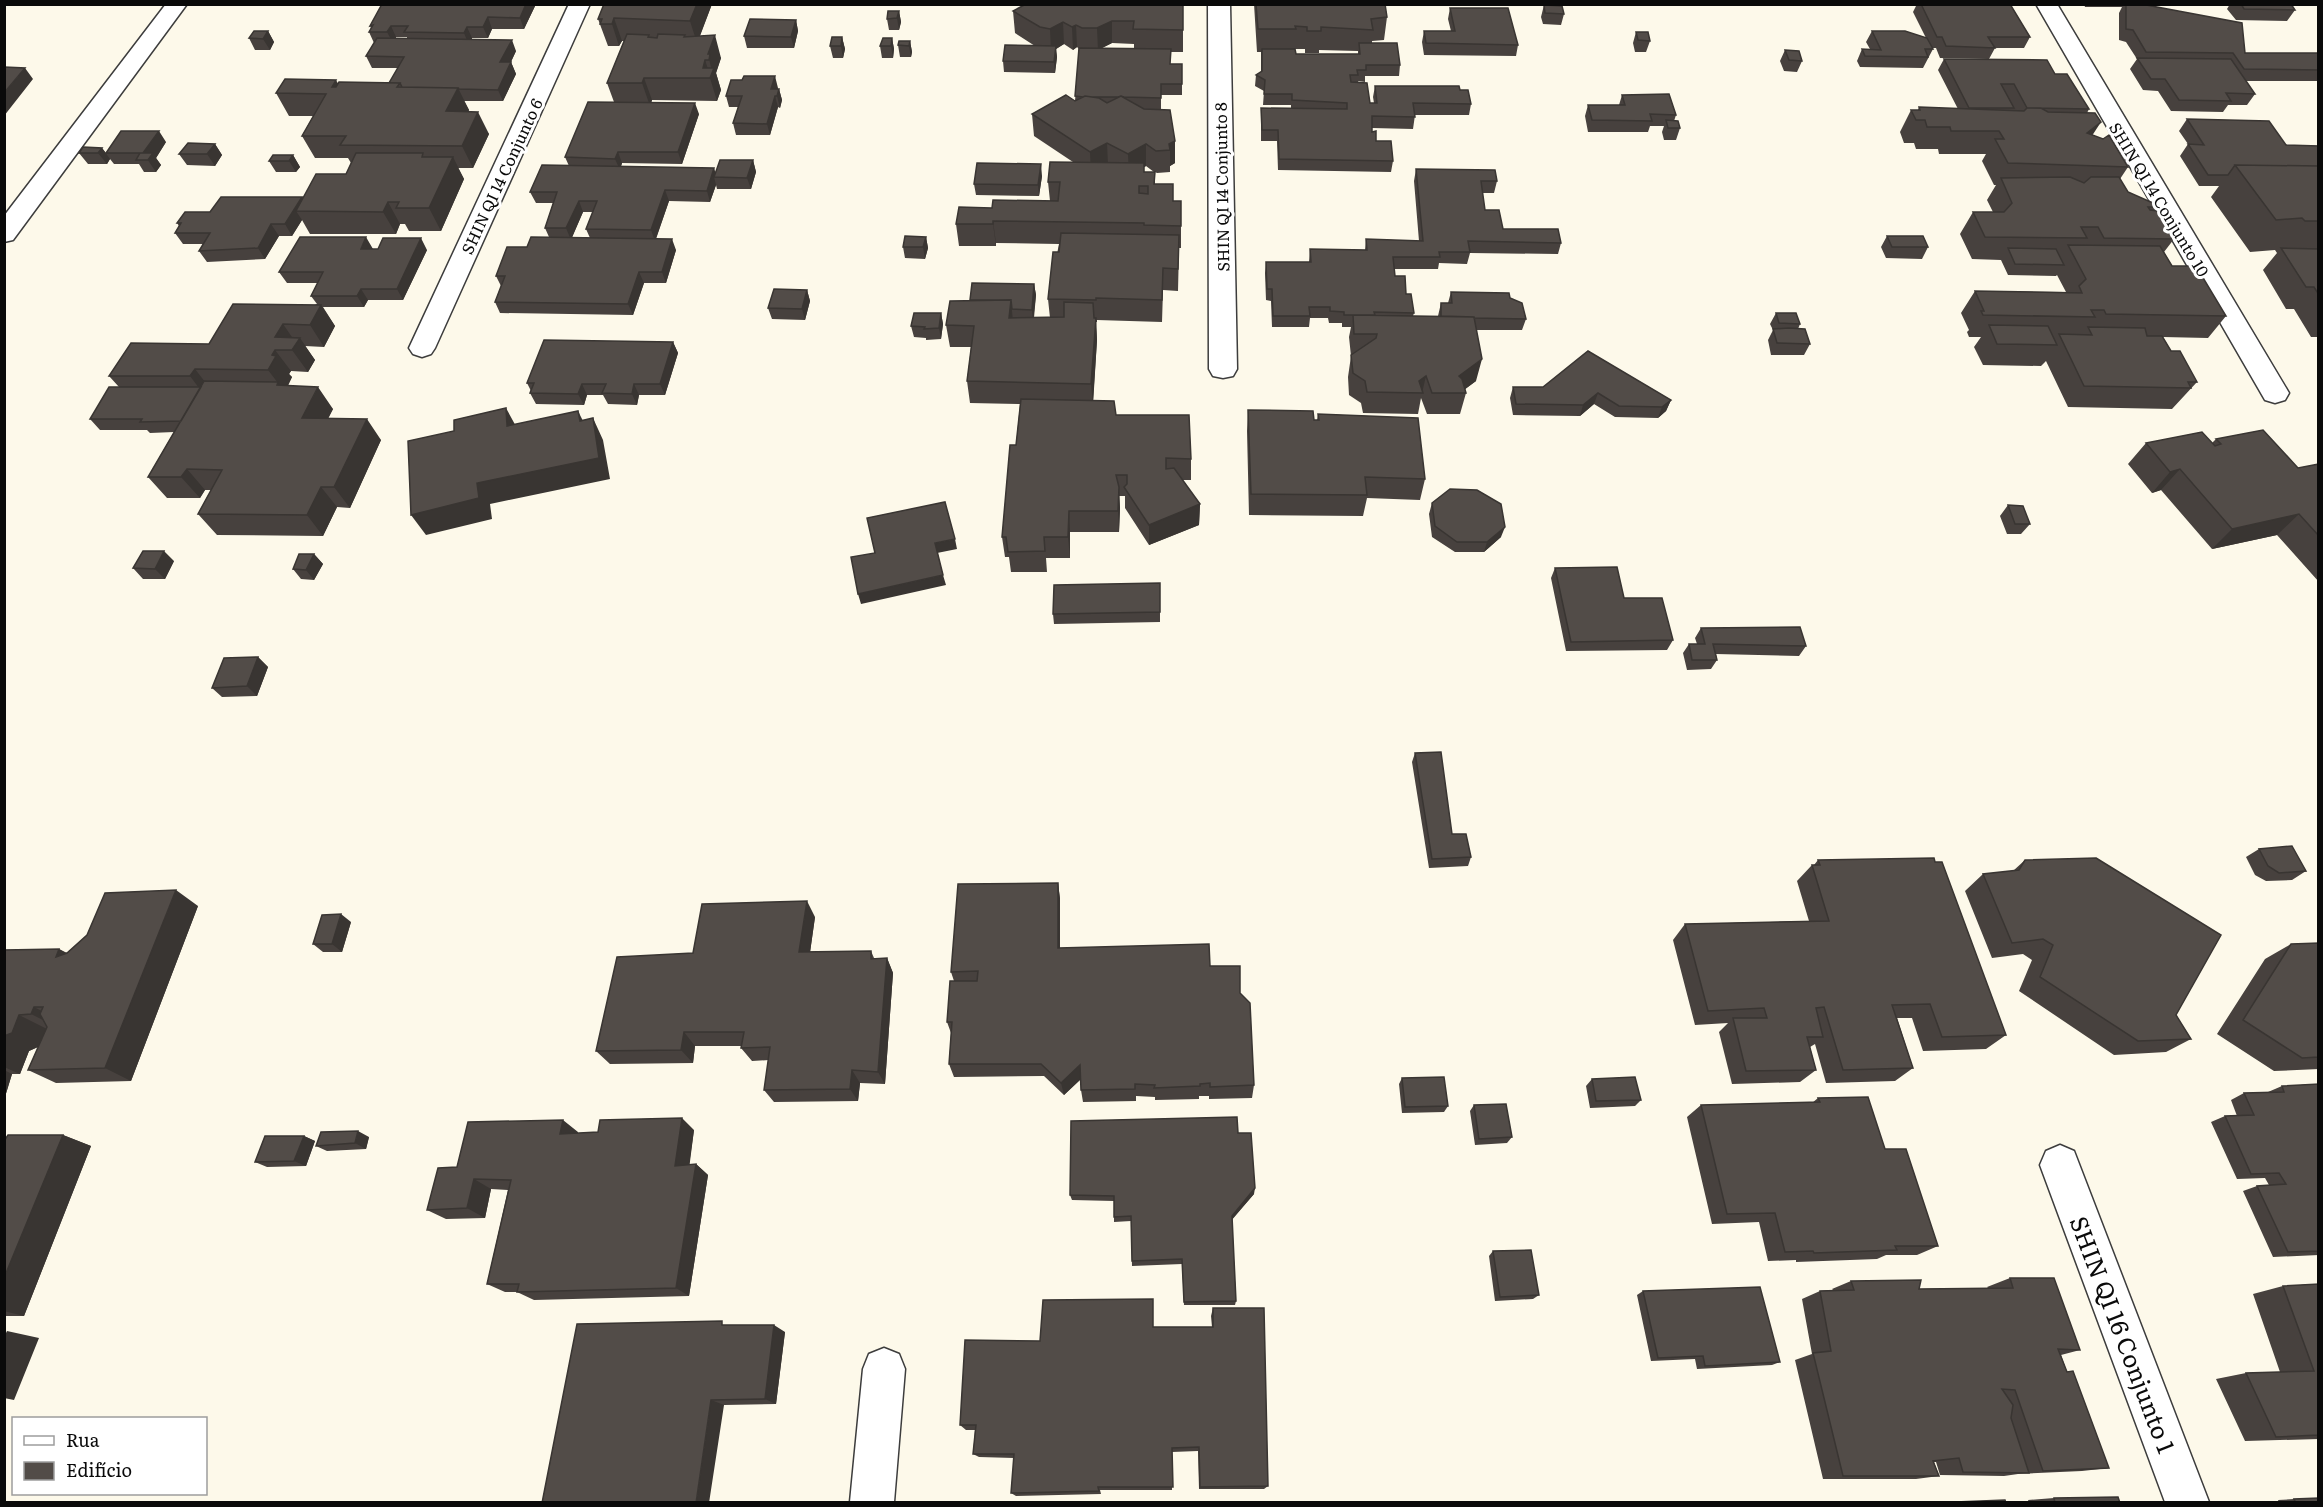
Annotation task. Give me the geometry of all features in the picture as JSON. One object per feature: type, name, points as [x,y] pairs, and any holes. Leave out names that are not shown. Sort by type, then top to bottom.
[{"type":"street","points":[[4,234],[177,4]]},
{"type":"street","name":"SHIN QI 14 Conjunto 6","points":[[422,348],[580,4]]},
{"type":"street","name":"SHIN QI 14 Conjunto 8","points":[[1219,4],[1223,369]]},
{"type":"street","name":"SHIN QI 14 Conjunto 10","points":[[2046,4],[2275,393]]},
{"type":"street","name":"SHIN QI 16 Conjunto 1","points":[[2060,1165],[2187,1503]]},
{"type":"street","points":[[872,1503],[884,1369]]},
{"type":"building","points":[[382,4],[526,4],[520,18],[488,17],[483,27],[467,27],[464,33],[404,32],[408,26],[391,26],[387,32],[369,32]]},
{"type":"building","points":[[604,4],[697,4],[690,21],[614,18],[612,24],[600,24],[602,19],[598,19]]},
{"type":"building","points":[[1026,4],[1183,4],[1183,30],[1133,29],[1134,21],[1112,21],[1097,28],[1082,28],[1076,25],[1072,27],[1063,22],[1050,29],[1040,27],[1013,11]]},
{"type":"building","points":[[1256,4],[1385,4],[1387,17],[1371,19],[1373,30],[1321,27],[1321,31],[1307,31],[1307,27],[1295,26],[1296,29],[1258,29]]},
{"type":"building","points":[[1921,4],[2010,4],[2030,37],[1988,37],[1995,48],[1946,46],[1942,37],[1937,37]]},
{"type":"building","points":[[2126,4],[2141,4],[2242,23],[2245,53],[2319,53],[2319,70],[2244,69],[2233,53],[2146,52],[2133,30],[2126,29]]},
{"type":"building","points":[[2241,4],[2291,4],[2295,10],[2244,9]]},
{"type":"building","points":[[1544,5],[1562,6],[1564,14],[1545,13]]},
{"type":"building","points":[[1450,8],[1508,8],[1518,45],[1426,43],[1424,31],[1455,31]]},
{"type":"building","points":[[888,11],[899,11],[897,18],[887,19]]},
{"type":"building","points":[[750,19],[796,20],[791,37],[744,36]]},
{"type":"building","points":[[254,31],[268,31],[263,39],[249,38]]},
{"type":"building","points":[[1872,31],[1905,31],[1927,38],[1933,49],[1925,49],[1928,57],[1865,56],[1862,49],[1881,50]]},
{"type":"building","points":[[1636,32],[1648,32],[1650,41],[1638,40]]},
{"type":"building","points":[[627,34],[649,35],[648,37],[657,38],[658,34],[685,35],[684,37],[715,35],[708,54],[710,54],[709,60],[705,60],[703,68],[714,68],[710,78],[644,78],[642,83],[607,83]]},
{"type":"building","points":[[832,37],[842,37],[841,46],[830,46]]},
{"type":"building","points":[[377,38],[512,40],[500,62],[511,62],[498,90],[402,87],[400,83],[389,83],[404,57],[366,56]]},
{"type":"building","points":[[883,38],[892,38],[891,46],[880,46]]},
{"type":"building","points":[[899,41],[910,41],[909,46],[898,45]]},
{"type":"building","points":[[1359,43],[1397,43],[1400,65],[1366,65],[1366,70],[1357,70],[1358,75],[1350,75],[1351,82],[1367,83],[1370,103],[1377,103],[1375,86],[1459,86],[1460,90],[1468,90],[1471,104],[1413,103],[1415,117],[1372,116],[1372,132],[1376,131],[1376,141],[1391,141],[1393,161],[1279,159],[1278,130],[1262,130],[1261,108],[1347,109],[1347,103],[1292,100],[1292,94],[1264,94],[1265,80],[1256,75],[1262,71],[1262,49],[1295,49],[1296,54],[1360,54]]},
{"type":"building","points":[[1005,45],[1056,46],[1054,62],[1003,61]]},
{"type":"building","points":[[1079,48],[1171,49],[1170,64],[1182,64],[1182,84],[1161,84],[1161,98],[1075,96]]},
{"type":"building","points":[[1785,50],[1799,51],[1802,61],[1789,60]]},
{"type":"building","points":[[2137,58],[2231,59],[2255,94],[2226,93],[2231,101],[2179,100],[2165,79],[2151,79]]},
{"type":"building","points":[[1944,59],[2047,60],[2055,74],[2067,74],[2089,109],[2027,108],[2014,84],[2001,84],[2014,108],[1969,108]]},
{"type":"building","points":[[4,67],[25,68],[4,93]]},
{"type":"building","points":[[744,76],[775,76],[771,89],[779,89],[767,124],[733,123],[742,96],[726,96],[731,80],[742,80]]},
{"type":"building","points":[[285,79],[336,80],[332,87],[336,87],[339,82],[400,83],[397,87],[458,88],[446,111],[478,112],[462,146],[340,145],[346,136],[302,136],[326,94],[276,93]]},
{"type":"building","points":[[1669,94],[1676,115],[1650,114],[1652,121],[1592,120],[1588,105],[1625,105],[1622,95]]},
{"type":"building","points":[[1066,95],[1075,101],[1085,96],[1099,98],[1107,103],[1121,96],[1144,109],[1170,110],[1175,141],[1169,144],[1170,150],[1156,151],[1146,144],[1128,154],[1107,143],[1090,152],[1032,114]]},
{"type":"building","points":[[588,102],[695,103],[678,152],[618,152],[615,159],[565,157]]},
{"type":"building","points":[[1919,107],[2024,111],[2027,108],[2041,108],[2048,112],[2095,113],[2101,122],[2087,133],[2103,139],[2109,135],[2128,167],[2008,163],[1995,139],[2004,139],[1999,131],[1951,131],[1950,127],[1927,127],[1925,120],[1916,120],[1911,110],[1920,110]]},
{"type":"building","points":[[2187,119],[2269,121],[2286,145],[2319,146],[2319,166],[2235,165],[2228,175],[2208,175],[2188,144],[2204,145]]},
{"type":"building","points":[[1666,120],[1678,121],[1680,128],[1668,128]]},
{"type":"building","points":[[121,131],[159,131],[143,153],[106,153]]},
{"type":"building","points":[[188,143],[215,144],[207,154],[179,154]]},
{"type":"building","points":[[83,147],[102,148],[98,153],[79,153]]},
{"type":"building","points":[[140,153],[153,153],[148,160],[136,160]]},
{"type":"building","points":[[356,153],[423,153],[422,157],[453,157],[429,208],[396,208],[399,202],[388,202],[383,212],[296,211],[316,174],[346,174]]},
{"type":"building","points":[[273,155],[293,155],[289,161],[269,161]]},
{"type":"building","points":[[720,160],[753,160],[747,178],[714,177]]},
{"type":"building","points":[[1050,162],[1144,163],[1144,172],[1155,172],[1154,184],[1173,184],[1173,201],[1181,201],[1181,226],[1144,225],[1144,223],[993,221],[993,224],[956,224],[959,207],[992,208],[993,200],[1058,201],[1060,182],[1048,182]],"holes":[[[1139,186],[1148,186],[1148,194],[1139,193]]]},
{"type":"building","points":[[977,163],[1041,164],[1038,185],[974,184]]},
{"type":"building","points":[[542,165],[714,168],[707,191],[665,190],[651,230],[586,229],[597,201],[579,201],[566,228],[545,228],[557,192],[530,192]]},
{"type":"building","points":[[2235,165],[2319,166],[2319,221],[2305,221],[2302,218],[2276,220]]},
{"type":"building","points":[[1416,169],[1495,170],[1497,181],[1481,181],[1485,210],[1499,210],[1503,229],[1558,229],[1561,243],[1468,241],[1470,252],[1439,252],[1440,257],[1393,257],[1395,276],[1405,276],[1406,294],[1411,294],[1414,313],[1374,312],[1375,315],[1344,315],[1344,312],[1330,311],[1330,307],[1309,307],[1310,316],[1273,316],[1272,289],[1267,289],[1266,262],[1311,262],[1310,249],[1367,250],[1366,239],[1423,241]]},
{"type":"building","points":[[2070,177],[2084,183],[2091,177],[2119,177],[2128,192],[2162,207],[2148,207],[2150,210],[2158,211],[2174,239],[2104,238],[2098,227],[2081,227],[2087,238],[1985,237],[1973,212],[2004,212],[2012,203],[2001,178]]},
{"type":"building","points":[[221,197],[302,197],[285,224],[271,224],[258,248],[199,251],[210,233],[175,233],[181,223],[177,223],[185,212],[210,212]]},
{"type":"building","points":[[1061,233],[1179,235],[1178,269],[1163,268],[1162,300],[1048,299],[1053,252],[1059,252]]},
{"type":"building","points":[[905,236],[926,237],[923,247],[903,247]]},
{"type":"building","points":[[1887,236],[1923,236],[1928,247],[1892,247]]},
{"type":"building","points":[[300,237],[366,237],[361,249],[378,249],[383,238],[421,238],[397,289],[361,289],[357,296],[311,296],[323,272],[279,272]]},
{"type":"building","points":[[531,237],[672,239],[662,272],[639,272],[628,304],[495,302],[505,276],[496,276],[507,247],[527,247]]},
{"type":"building","points":[[2068,245],[2160,246],[2172,266],[2196,266],[2226,316],[2106,314],[2104,310],[2091,310],[2095,317],[1983,315],[1981,311],[1984,311],[1975,291],[2082,293],[2079,286],[2086,279]]},
{"type":"building","points":[[2008,248],[2056,249],[2064,265],[2015,264]]},
{"type":"building","points":[[2281,248],[2319,249],[2319,295],[2314,287],[2306,287]]},
{"type":"building","points":[[972,283],[1034,284],[1032,310],[1012,309],[1011,300],[970,300]]},
{"type":"building","points":[[774,289],[807,290],[802,309],[768,308]]},
{"type":"building","points":[[1451,292],[1509,293],[1510,298],[1522,303],[1526,319],[1441,316],[1441,303],[1452,303]]},
{"type":"building","points":[[1011,300],[1009,318],[1064,317],[1064,302],[1093,303],[1094,318],[1096,318],[1091,384],[967,381],[974,326],[946,325],[950,301]]},
{"type":"building","points":[[233,304],[321,305],[310,325],[283,324],[275,337],[300,338],[292,350],[275,350],[272,355],[276,356],[268,370],[195,369],[190,376],[109,376],[131,343],[209,344]]},
{"type":"building","points":[[914,313],[941,313],[939,328],[924,329],[925,327],[911,326]]},
{"type":"building","points":[[1776,313],[1796,313],[1800,324],[1779,323]]},
{"type":"building","points":[[1353,315],[1474,317],[1482,359],[1459,376],[1466,393],[1432,393],[1426,376],[1419,381],[1423,393],[1367,392],[1365,381],[1353,373],[1351,355],[1376,338],[1377,334],[1354,334]]},
{"type":"building","points":[[1989,325],[2048,326],[2057,345],[1997,344]]},
{"type":"building","points":[[2088,327],[2145,328],[2147,336],[2162,336],[2171,351],[2180,351],[2197,382],[2188,382],[2191,388],[2084,386],[2059,334],[2092,335]]},
{"type":"building","points":[[1773,329],[1805,329],[1810,344],[1777,343]]},
{"type":"building","points":[[544,340],[673,342],[660,384],[634,384],[632,394],[602,393],[606,384],[582,384],[578,394],[530,393],[534,383],[527,383]]},
{"type":"building","points":[[1588,351],[1671,400],[1662,407],[1619,406],[1598,393],[1583,405],[1516,404],[1513,387],[1543,387]]},
{"type":"building","points":[[204,381],[278,382],[277,385],[318,387],[302,418],[367,419],[334,487],[321,487],[307,515],[198,514],[222,470],[187,469],[181,477],[148,477]]},
{"type":"building","points":[[109,387],[201,387],[181,421],[140,422],[142,419],[90,419]]},
{"type":"building","points":[[1021,399],[1114,401],[1116,415],[1189,415],[1191,459],[1166,458],[1166,469],[1174,468],[1200,504],[1149,525],[1124,487],[1127,484],[1127,475],[1116,475],[1119,487],[1118,511],[1069,511],[1068,537],[1044,537],[1045,551],[1008,552],[1006,537],[1002,537],[1010,445],[1016,445]]},
{"type":"building","points":[[506,408],[507,426],[578,411],[580,421],[593,418],[599,458],[477,483],[479,498],[411,515],[408,441],[454,431],[454,420]]},
{"type":"building","points":[[1248,410],[1313,411],[1314,420],[1319,420],[1318,414],[1418,418],[1425,479],[1365,477],[1367,495],[1251,494]]},
{"type":"building","points":[[2263,430],[2298,468],[2319,464],[2319,536],[2299,514],[2232,529],[2180,469],[2170,472],[2146,443],[2202,432],[2215,446],[2221,444],[2216,439]]},
{"type":"building","points":[[1450,489],[1477,490],[1501,504],[1505,527],[1487,542],[1457,542],[1435,526],[1432,503]]},
{"type":"building","points":[[945,502],[955,539],[935,543],[943,575],[858,594],[851,557],[875,553],[867,518]]},
{"type":"building","points":[[2008,505],[2023,506],[2030,524],[2015,524]]},
{"type":"building","points":[[143,551],[164,551],[155,569],[133,568]]},
{"type":"building","points":[[299,554],[314,554],[306,570],[293,569]]},
{"type":"building","points":[[1617,567],[1624,598],[1662,598],[1673,640],[1571,642],[1555,568]]},
{"type":"building","points":[[1160,583],[1160,612],[1053,614],[1054,585]]},
{"type":"building","points":[[1800,627],[1806,646],[1713,644],[1717,660],[1692,660],[1689,644],[1705,644],[1701,628]]},
{"type":"building","points":[[258,657],[247,686],[212,688],[224,658]]},
{"type":"building","points":[[1441,752],[1452,834],[1466,834],[1471,857],[1432,859],[1415,753]]},
{"type":"building","points":[[2292,846],[2306,871],[2279,873],[2268,866],[2259,849]]},
{"type":"building","points":[[1934,858],[1935,862],[1942,862],[2006,1035],[1942,1037],[1930,1004],[1892,1005],[1913,1068],[1843,1070],[1824,1007],[1816,1008],[1823,1037],[1807,1037],[1816,1070],[1746,1071],[1733,1018],[1767,1018],[1764,1008],[1708,1011],[1685,924],[1829,921],[1812,865],[1820,865],[1818,860]]},
{"type":"building","points":[[2096,858],[2221,935],[2176,1015],[2191,1039],[2138,1041],[2040,977],[2053,945],[2043,939],[2012,943],[1983,874],[2019,870],[2025,860]]},
{"type":"building","points":[[1058,883],[1058,948],[1209,944],[1210,966],[1240,966],[1240,993],[1250,1003],[1254,1085],[1210,1087],[1210,1083],[1200,1084],[1200,1086],[1154,1088],[1155,1085],[1135,1084],[1135,1089],[1081,1090],[1080,1065],[1061,1083],[1041,1064],[949,1064],[952,1022],[947,1022],[950,981],[977,981],[978,971],[951,972],[958,884]]},
{"type":"building","points":[[176,890],[105,1068],[28,1070],[47,1027],[40,1014],[43,1007],[34,1007],[31,1014],[19,1015],[12,1033],[4,1036],[4,950],[59,949],[56,957],[67,953],[87,935],[105,893]]},
{"type":"building","points":[[807,901],[799,952],[871,951],[871,959],[887,958],[878,1072],[852,1070],[850,1089],[764,1090],[770,1047],[741,1048],[744,1032],[684,1032],[681,1050],[596,1051],[617,957],[693,953],[702,904]]},
{"type":"building","points":[[341,914],[332,944],[313,944],[322,915]]},
{"type":"building","points":[[2319,943],[2319,1057],[2302,1058],[2243,1020],[2291,944]]},
{"type":"building","points":[[1444,1077],[1448,1106],[1405,1107],[1402,1078]]},
{"type":"building","points":[[1635,1077],[1641,1100],[1596,1101],[1592,1079]]},
{"type":"building","points":[[2319,1084],[2319,1251],[2288,1252],[2257,1186],[2286,1184],[2279,1173],[2251,1174],[2225,1116],[2254,1115],[2244,1093],[2284,1092],[2282,1086]]},
{"type":"building","points":[[1868,1097],[1885,1149],[1906,1149],[1938,1246],[1895,1246],[1897,1250],[1785,1252],[1775,1213],[1727,1214],[1701,1105],[1820,1102],[1818,1098]]},
{"type":"building","points":[[1506,1104],[1512,1137],[1479,1139],[1474,1105]]},
{"type":"building","points":[[1237,1117],[1238,1133],[1251,1133],[1255,1188],[1232,1216],[1236,1301],[1184,1302],[1182,1259],[1132,1261],[1131,1216],[1114,1217],[1114,1196],[1070,1195],[1071,1121]]},
{"type":"building","points":[[682,1118],[675,1166],[696,1164],[676,1288],[517,1292],[519,1284],[487,1284],[511,1180],[474,1179],[467,1208],[427,1210],[438,1168],[457,1167],[468,1122],[563,1120],[560,1134],[598,1132],[600,1120]]},
{"type":"building","points":[[358,1131],[355,1143],[316,1146],[321,1132]]},
{"type":"building","points":[[8,1135],[63,1135],[4,1278],[4,1141]]},
{"type":"building","points":[[265,1136],[304,1136],[294,1161],[255,1162]]},
{"type":"building","points":[[1531,1250],[1539,1295],[1500,1297],[1493,1251]]},
{"type":"building","points":[[2010,1278],[2054,1278],[2080,1350],[2058,1349],[2067,1372],[2073,1371],[2109,1468],[2043,1471],[2015,1390],[2002,1389],[2013,1405],[2011,1418],[2029,1473],[1963,1472],[1959,1458],[1933,1461],[1939,1476],[1843,1476],[1813,1353],[1831,1351],[1820,1291],[1854,1290],[1851,1281],[1921,1280],[1919,1289],[2013,1288]]},
{"type":"building","points":[[2319,1284],[2319,1435],[2276,1437],[2246,1373],[2314,1371],[2283,1286]]},
{"type":"building","points":[[1760,1287],[1780,1362],[1705,1366],[1703,1356],[1658,1358],[1643,1291]]},
{"type":"building","points":[[1153,1299],[1153,1327],[1213,1327],[1213,1308],[1264,1308],[1268,1486],[1200,1487],[1199,1447],[1172,1448],[1173,1487],[1098,1487],[1099,1491],[1011,1493],[1014,1454],[973,1454],[976,1425],[960,1425],[965,1340],[1040,1341],[1043,1300]]},
{"type":"building","points":[[722,1321],[722,1325],[774,1325],[765,1399],[711,1400],[696,1503],[542,1503],[577,1324]]},
{"type":"building","points":[[2118,1497],[2120,1503],[2055,1503],[2054,1498]]},
{"type":"building","points":[[2319,1498],[2319,1503],[2296,1503],[2294,1499]]},
{"type":"building","points":[[2005,1500],[2006,1503],[1930,1503]]}]
